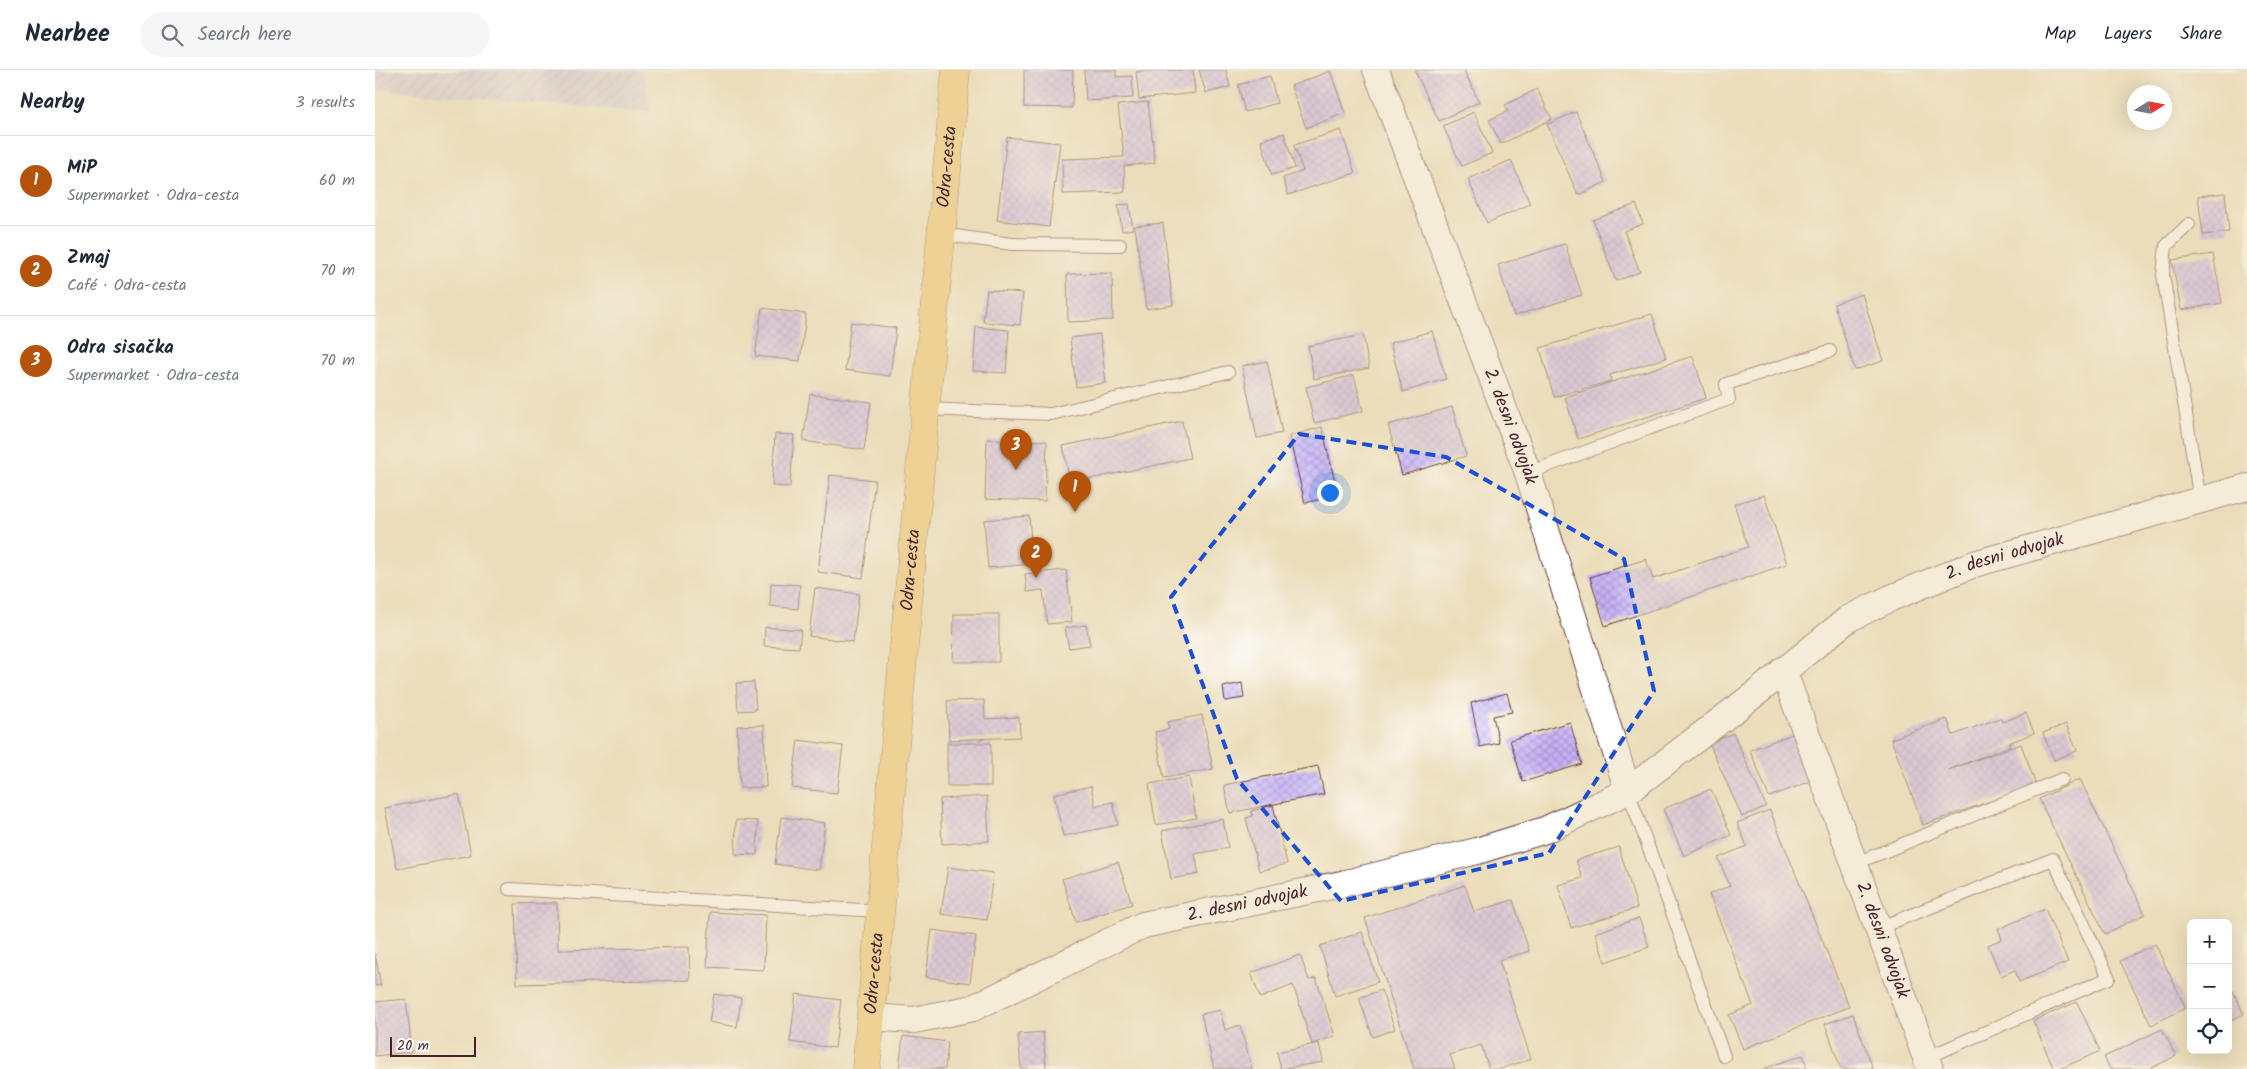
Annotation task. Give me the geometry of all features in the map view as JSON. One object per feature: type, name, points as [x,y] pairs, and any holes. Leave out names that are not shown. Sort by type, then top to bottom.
[{"type":"main road","name":"Odra-cesta","points":[[866,1069],[956,70]]},
{"type":"street","name":"2. desni odvojak","points":[[1376,70],[1528,473],[1628,791]]},
{"type":"street","name":"2. desni odvojak","points":[[871,1017],[914,1020],[973,1008],[1143,925],[1342,884],[1477,851],[1545,830],[1628,791],[1848,619],[1891,598],[1975,564],[2247,487]]},
{"type":"street","name":"2. desni odvojak","points":[[1783,670],[1928,1063]]},
{"type":"lane","points":[[2189,224],[2167,246],[2163,275],[2200,500]]},
{"type":"lane","points":[[941,234],[1013,244],[1120,245]]},
{"type":"lane","points":[[1528,473],[1729,399],[1726,384],[1830,351]]},
{"type":"lane","points":[[925,409],[1051,414],[1228,372]]},
{"type":"lane","points":[[1854,864],[2062,779]]},
{"type":"lane","points":[[1628,791],[1724,1056]]},
{"type":"lane","points":[[1878,928],[2053,859],[2109,978],[1928,1063]]},
{"type":"lane","points":[[509,889],[879,911]]},
{"type":"highlighted area","points":[[1299,434],[1446,457],[1624,559],[1654,691],[1549,853],[1341,901],[1237,779],[1171,597]]},
{"type":"shaded area","points":[[375,70],[642,70],[652,113],[375,89]]},
{"type":"building","points":[[1024,70],[1073,70],[1072,108],[1024,107]]},
{"type":"building","points":[[1084,70],[1116,70],[1116,77],[1132,76],[1133,98],[1086,101]]},
{"type":"building","points":[[1193,70],[1195,93],[1139,99],[1136,72]]},
{"type":"building","points":[[1199,70],[1226,70],[1230,87],[1206,93]]},
{"type":"building","points":[[1416,70],[1464,70],[1479,102],[1439,121]]},
{"type":"building","points":[[1330,71],[1345,113],[1306,128],[1291,86]]},
{"type":"building","points":[[1270,76],[1277,103],[1245,112],[1238,85]]},
{"type":"building","points":[[1537,89],[1552,119],[1501,144],[1489,120],[1508,111],[1505,105]]},
{"type":"building","points":[[1148,102],[1155,163],[1124,166],[1125,192],[1063,194],[1062,159],[1124,157],[1118,105]]},
{"type":"building","points":[[1474,112],[1492,153],[1462,166],[1443,126]]},
{"type":"building","points":[[1576,112],[1606,182],[1578,195],[1547,124]]},
{"type":"building","points":[[1341,130],[1355,173],[1288,195],[1283,178],[1303,171],[1294,145]]},
{"type":"building","points":[[1284,133],[1295,168],[1272,175],[1261,140]]},
{"type":"building","points":[[1007,137],[1060,143],[1049,227],[997,220]]},
{"type":"building","points":[[1511,160],[1530,204],[1487,223],[1468,179]]},
{"type":"building","points":[[2225,193],[2229,232],[2203,235],[2198,196]]},
{"type":"building","points":[[1129,204],[1133,229],[1122,231],[1118,205]]},
{"type":"building","points":[[1636,204],[1643,224],[1624,231],[1640,272],[1616,281],[1593,220]]},
{"type":"building","points":[[1163,223],[1173,305],[1146,309],[1135,226]]},
{"type":"building","points":[[1565,244],[1582,295],[1514,316],[1498,265]]},
{"type":"building","points":[[2213,254],[2222,303],[2181,310],[2172,260]]},
{"type":"building","points":[[1112,273],[1113,320],[1068,322],[1067,274]]},
{"type":"building","points":[[987,290],[1023,293],[1020,325],[983,322]]},
{"type":"building","points":[[1862,294],[1883,361],[1855,370],[1834,304]]},
{"type":"building","points":[[762,308],[806,314],[800,361],[755,356]]},
{"type":"building","points":[[1652,314],[1666,358],[1610,375],[1611,381],[1554,397],[1540,348]]},
{"type":"building","points":[[851,322],[896,328],[890,376],[845,370]]},
{"type":"building","points":[[976,327],[1009,330],[1006,373],[973,371]]},
{"type":"building","points":[[1432,331],[1446,379],[1403,392],[1390,343]]},
{"type":"building","points":[[1100,334],[1106,383],[1076,387],[1070,338]]},
{"type":"building","points":[[1363,335],[1369,368],[1314,379],[1308,346]]},
{"type":"building","points":[[1693,356],[1706,398],[1578,439],[1565,397]]},
{"type":"building","points":[[1267,361],[1282,433],[1257,438],[1242,366]]},
{"type":"building","points":[[1354,375],[1363,411],[1314,423],[1306,387]]},
{"type":"building","points":[[810,394],[871,402],[864,450],[803,441]]},
{"type":"building","points":[[1452,407],[1466,456],[1402,475],[1388,425]]},
{"type":"building","points":[[1182,421],[1190,458],[1070,483],[1063,446]]},
{"type":"building","points":[[1322,427],[1338,495],[1305,503],[1289,436]]},
{"type":"building","points":[[775,434],[794,435],[790,487],[772,486]]},
{"type":"building","points":[[987,439],[1047,441],[1045,501],[985,499]]},
{"type":"building","points":[[830,475],[875,480],[863,578],[818,572]]},
{"type":"building","points":[[1764,495],[1787,564],[1605,626],[1590,577],[1646,559],[1653,579],[1748,547],[1734,504]]},
{"type":"building","points":[[1029,516],[1033,564],[988,568],[984,520]]},
{"type":"building","points":[[1066,570],[1072,622],[1047,624],[1043,590],[1027,592],[1025,574]]},
{"type":"building","points":[[771,583],[800,585],[798,609],[770,606]]},
{"type":"building","points":[[815,588],[859,594],[853,642],[809,636]]},
{"type":"building","points":[[954,614],[999,614],[999,662],[953,662]]},
{"type":"building","points":[[1086,625],[1090,645],[1069,648],[1065,628]]},
{"type":"building","points":[[765,627],[801,630],[799,648],[764,646]]},
{"type":"building","points":[[754,682],[756,710],[738,711],[736,683]]},
{"type":"building","points":[[1242,683],[1244,698],[1225,701],[1223,687]]},
{"type":"building","points":[[1507,693],[1512,712],[1493,716],[1499,743],[1480,747],[1471,703]]},
{"type":"building","points":[[984,700],[985,719],[1019,717],[1020,737],[949,740],[947,701]]},
{"type":"building","points":[[2026,713],[2034,733],[2009,743],[2010,746],[1948,770],[2021,744],[2036,785],[1923,825],[1891,739],[1947,719],[1953,735],[2000,718],[2002,722]]},
{"type":"building","points":[[1202,715],[1213,769],[1164,778],[1155,732],[1169,729],[1167,722]]},
{"type":"building","points":[[1570,722],[1582,764],[1523,782],[1510,740]]},
{"type":"building","points":[[2066,724],[2077,751],[2054,760],[2043,733]]},
{"type":"building","points":[[764,725],[766,787],[740,788],[737,726]]},
{"type":"building","points":[[1733,733],[1766,806],[1742,817],[1709,743]]},
{"type":"building","points":[[1795,733],[1814,780],[1769,797],[1750,750]]},
{"type":"building","points":[[798,740],[843,746],[837,793],[792,788]]},
{"type":"building","points":[[947,743],[991,743],[991,786],[947,786]]},
{"type":"building","points":[[1318,766],[1324,794],[1230,813],[1224,785]]},
{"type":"building","points":[[1189,777],[1196,818],[1156,825],[1149,784]]},
{"type":"building","points":[[2080,779],[2145,914],[2105,934],[2039,799]]},
{"type":"building","points":[[1091,786],[1095,806],[1113,802],[1118,825],[1063,836],[1054,794]]},
{"type":"building","points":[[1711,789],[1731,835],[1684,856],[1663,809]]},
{"type":"building","points":[[459,794],[471,855],[397,869],[385,808]]},
{"type":"building","points":[[987,796],[989,841],[942,844],[940,799]]},
{"type":"building","points":[[1273,805],[1287,864],[1259,871],[1246,818],[1253,816],[1251,811]]},
{"type":"building","points":[[1770,810],[1849,1007],[1743,1049],[1729,1015],[1753,1005],[1709,894],[1730,886],[1718,858],[1747,846],[1737,823]]},
{"type":"building","points":[[781,817],[825,823],[819,870],[775,864]]},
{"type":"building","points":[[1223,819],[1228,848],[1195,854],[1199,874],[1171,879],[1162,831]]},
{"type":"building","points":[[736,820],[758,821],[757,855],[735,854]]},
{"type":"building","points":[[1619,847],[1637,908],[1571,928],[1558,885],[1582,878],[1576,860]]},
{"type":"building","points":[[1118,862],[1132,904],[1076,922],[1062,879]]},
{"type":"building","points":[[948,867],[993,873],[987,920],[941,914]]},
{"type":"building","points":[[1465,885],[1474,912],[1513,900],[1529,951],[1499,960],[1531,1059],[1500,1069],[1489,1069],[1481,1045],[1450,1055],[1455,1069],[1414,1069],[1365,918]]},
{"type":"building","points":[[557,903],[558,950],[689,947],[690,980],[517,984],[515,904]]},
{"type":"building","points":[[2045,909],[2068,962],[2019,982],[2015,970],[2001,976],[1988,945],[2002,939],[1998,929]]},
{"type":"building","points":[[710,912],[766,915],[764,970],[707,967]]},
{"type":"building","points":[[1639,918],[1649,947],[1605,962],[1595,933]]},
{"type":"building","points":[[932,930],[976,936],[970,983],[926,977]]},
{"type":"building","points":[[1362,932],[1378,982],[1335,996],[1320,946]]},
{"type":"building","points":[[2155,944],[2186,1008],[2151,1025],[2120,961]]},
{"type":"building","points":[[375,954],[381,985],[375,986]]},
{"type":"building","points":[[1300,955],[1309,980],[1316,978],[1335,1036],[1312,1044],[1293,985],[1260,998],[1251,973]]},
{"type":"building","points":[[1381,990],[1395,1029],[1373,1037],[1359,998]]},
{"type":"building","points":[[2232,992],[2244,1014],[2232,1020],[2232,1009]]},
{"type":"building","points":[[714,994],[741,998],[737,1027],[709,1022]]},
{"type":"building","points":[[796,994],[841,1000],[835,1048],[790,1042]]},
{"type":"building","points":[[406,999],[412,1052],[375,1056],[375,1002]]},
{"type":"building","points":[[2077,1002],[2100,1051],[2060,1069],[2054,1069],[2033,1021]]},
{"type":"building","points":[[1220,1010],[1225,1030],[1240,1025],[1252,1069],[1214,1069],[1201,1014]]},
{"type":"building","points":[[1853,1014],[1873,1069],[1841,1069],[1825,1024]]},
{"type":"building","points":[[2162,1029],[2176,1056],[2149,1069],[2110,1069],[2104,1057]]},
{"type":"building","points":[[1043,1032],[1046,1069],[1021,1069],[1018,1034]]},
{"type":"building","points":[[903,1036],[948,1042],[945,1069],[899,1069]]},
{"type":"building","points":[[1319,1043],[1323,1062],[1281,1069],[1277,1052]]},
{"type":"building","points":[[1803,1055],[1807,1069],[1763,1069]]},
{"type":"place","name":"Odra sisačka","points":[[1016,470]]},
{"type":"place","name":"MiP","points":[[1075,512]]},
{"type":"place","name":"Zmaj","points":[[1036,578]]}]
